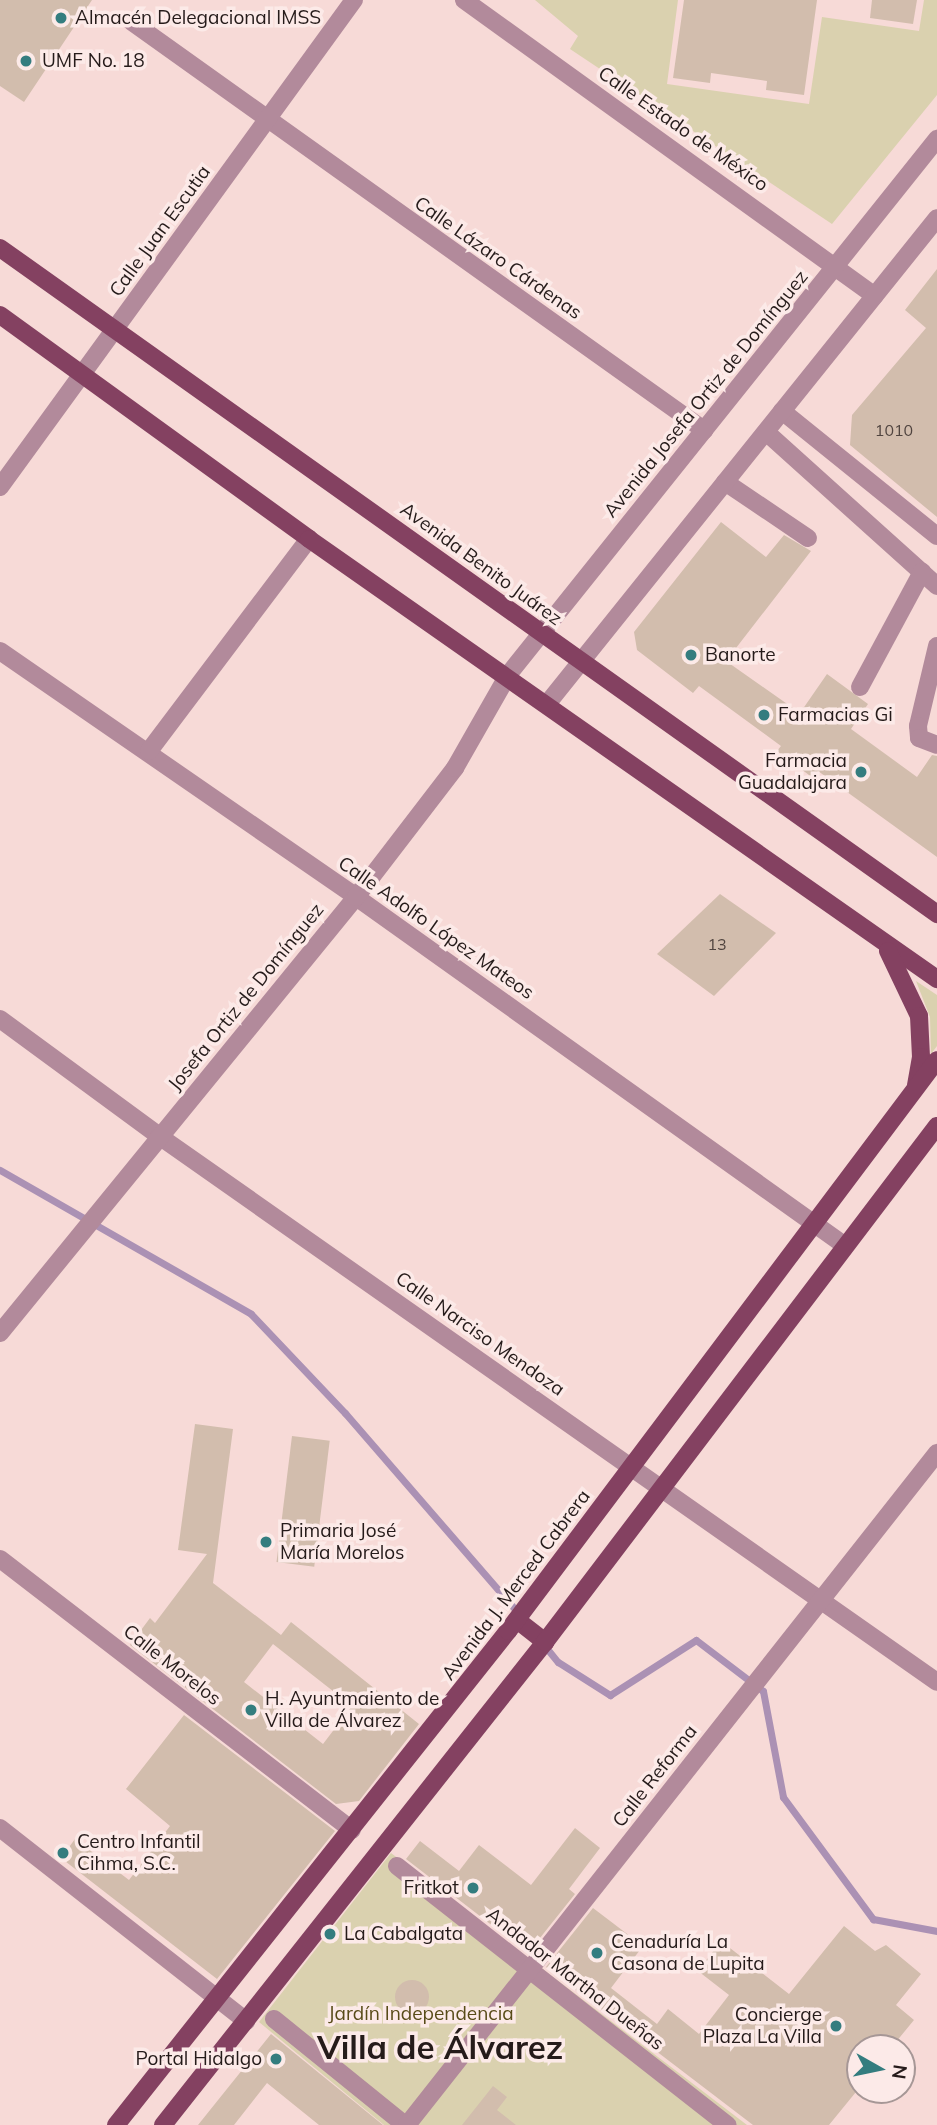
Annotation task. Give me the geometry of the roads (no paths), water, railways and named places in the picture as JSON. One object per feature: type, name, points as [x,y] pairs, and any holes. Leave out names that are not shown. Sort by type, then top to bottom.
[{"type":"main road","name":"Avenida Benito Juárez","points":[[0,248],[934,910]]},
{"type":"main road","points":[[0,315],[309,539],[508,675],[884,945],[937,979]]},
{"type":"main road","points":[[884,945],[902,973],[919,1016],[921,1057],[915,1092]]},
{"type":"main road","name":"Avenida J. Merced Cabrera","points":[[116,2125],[518,1619],[817,1225],[937,1060]]},
{"type":"main road","points":[[163,2125],[545,1642],[937,1126]]},
{"type":"main road","points":[[518,1619],[545,1642]]},
{"type":"street","name":"Calle Juan Escutia","points":[[0,487],[354,0]]},
{"type":"street","name":"Calle Estado de México","points":[[464,0],[836,264],[875,296]]},
{"type":"street","name":"Calle Lázaro Cárdenas","points":[[132,22],[704,430]]},
{"type":"street","name":"Avenida Josefa Ortiz de Domínguez","points":[[508,675],[937,139]]},
{"type":"street","points":[[547,704],[937,218]]},
{"type":"street","points":[[782,411],[937,536]]},
{"type":"street","points":[[766,432],[937,586]]},
{"type":"street","points":[[725,482],[808,538]]},
{"type":"street","points":[[149,751],[309,539]]},
{"type":"street","points":[[860,687],[922,572]]},
{"type":"street","points":[[937,646],[918,726],[919,738],[937,745]]},
{"type":"street","name":"Calle Adolfo López Mateos","points":[[0,651],[149,751],[844,1245]]},
{"type":"street","name":"Josefa Ortiz de Domínguez","points":[[0,1333],[356,897],[455,768],[508,675]]},
{"type":"street","name":"Calle Narciso Mendoza","points":[[0,1019],[159,1136],[665,1487],[937,1682]]},
{"type":"street","name":"Calle Reforma","points":[[406,2125],[937,1453]]},
{"type":"street","name":"Calle Morelos","points":[[0,1559],[352,1830]]},
{"type":"street","points":[[0,1828],[246,2021]]},
{"type":"street","name":"Andador Martha Dueñas","points":[[397,1866],[727,2125]]},
{"type":"street","points":[[274,2019],[406,2125]]},
{"type":"waterway","points":[[0,1170],[251,1314],[345,1413],[519,1614]]},
{"type":"waterway","points":[[544,1645],[558,1662],[610,1695],[696,1640],[763,1691],[783,1797],[873,1919],[937,1931]]},
{"type":"place","name":"Almacén Delegacional IMSS","points":[[61,18]]},
{"type":"place","name":"UMF No. 18","points":[[26,61]]},
{"type":"place","name":"Banorte","points":[[691,655]]},
{"type":"place","name":"Farmacias Gi","points":[[764,715]]},
{"type":"place","name":"Farmacia Guadalajara","points":[[861,772]]},
{"type":"place","name":"Primaria José María Morelos","points":[[266,1542]]},
{"type":"place","name":"H. Ayuntmaiento de Villa de Álvarez","points":[[251,1710]]},
{"type":"place","name":"Centro Infantil Cihma, S.C.","points":[[63,1853]]},
{"type":"place","name":"Fritkot","points":[[473,1888]]},
{"type":"place","name":"La Cabalgata","points":[[330,1934]]},
{"type":"place","name":"Cenaduría La Casona de Lupita","points":[[597,1953]]},
{"type":"place","name":"Concierge Plaza La Villa","points":[[836,2026]]},
{"type":"place","name":"Portal Hidalgo","points":[[276,2059]]},
{"type":"district","name":"Villa de Álvarez","points":[[440,2047]]},
{"type":"park label","name":"Jardín Independencia","points":[[421,2014]]}]
